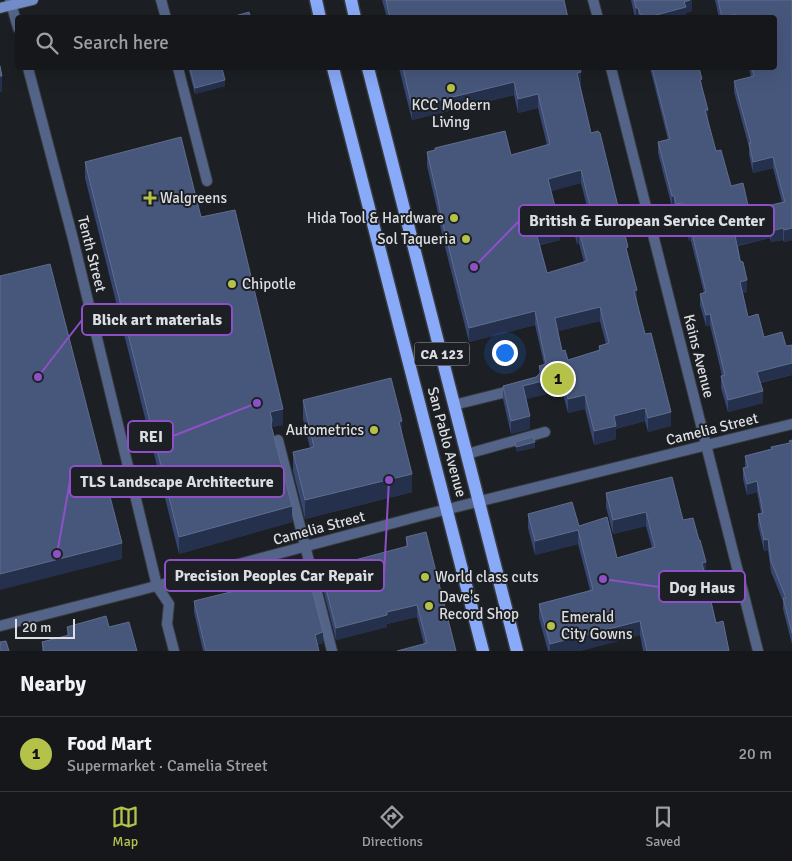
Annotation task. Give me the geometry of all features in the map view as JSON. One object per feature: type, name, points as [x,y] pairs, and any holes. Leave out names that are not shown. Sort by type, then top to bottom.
[{"type":"main road","points":[[0,8],[11,3],[33,0]]},
{"type":"main road","points":[[316,0],[319,15]]},
{"type":"main road","points":[[351,0],[355,15]]},
{"type":"main road","name":"San Pablo Avenue","points":[[334,70],[483,651]]},
{"type":"main road","name":"San Pablo Avenue","points":[[369,70],[517,651]]},
{"type":"street","points":[[161,0],[165,15]]},
{"type":"street","points":[[593,0],[597,15]]},
{"type":"street","points":[[11,3],[15,17]]},
{"type":"street","name":"Tenth Street","points":[[29,70],[73,239],[158,586],[169,604],[167,624],[174,651]]},
{"type":"street","points":[[179,70],[207,182]]},
{"type":"street","name":"Kains Avenue","points":[[612,70],[758,651]]},
{"type":"street","points":[[454,405],[524,387]]},
{"type":"street","name":"Camelia Street","points":[[0,626],[479,502],[792,424]]},
{"type":"street","points":[[467,454],[545,432]]},
{"type":"street","points":[[278,440],[332,651]]},
{"type":"building","points":[[386,0],[564,0],[567,15],[389,15]]},
{"type":"building","points":[[634,0],[690,0],[684,2],[686,7],[656,15],[642,15],[638,8],[636,8]]},
{"type":"building","points":[[718,0],[792,0],[792,228],[771,231],[770,227],[735,235],[740,261],[743,262],[747,280],[740,282],[748,317],[758,314],[764,337],[782,332],[786,346],[792,345],[792,363],[757,372],[763,391],[728,400],[721,376],[725,375],[710,314],[706,315],[700,294],[706,292],[691,229],[689,230],[683,203],[676,204],[674,196],[672,196],[658,142],[670,139],[653,70],[700,70],[702,79],[700,80],[708,110],[705,110],[716,151],[721,150],[731,186],[743,183],[749,210],[785,202],[773,157],[753,162],[749,143],[751,143],[734,81],[754,76],[752,70],[777,70],[777,15],[721,15]]},
{"type":"building","points":[[249,12],[250,15],[238,15]]},
{"type":"building","points":[[190,70],[222,70],[225,80],[195,88]]},
{"type":"building","points":[[403,70],[580,70],[581,72],[577,73],[591,133],[598,131],[600,133],[628,247],[626,248],[637,290],[634,291],[645,334],[651,333],[671,412],[648,418],[645,408],[614,416],[616,426],[594,431],[585,395],[568,399],[562,376],[523,386],[530,416],[511,421],[503,386],[536,377],[541,372],[539,366],[546,364],[535,311],[469,328],[427,152],[435,150],[435,148],[505,131],[511,155],[550,144],[538,94],[518,99],[514,82],[412,107]],"holes":[[[581,170],[590,206],[572,211],[587,261],[547,273],[536,232],[560,226],[548,179]],[[600,307],[609,343],[599,346],[600,350],[568,360],[565,350],[562,351],[555,318]]]},
{"type":"building","points":[[181,137],[201,217],[235,210],[283,409],[270,412],[271,425],[292,506],[179,537],[85,162]]},
{"type":"building","points":[[50,264],[122,543],[0,574],[0,276]]},
{"type":"building","points":[[391,378],[402,421],[399,422],[412,474],[305,500],[293,452],[314,447],[303,400]]},
{"type":"building","points":[[533,437],[535,442],[516,447],[515,442]]},
{"type":"building","points":[[792,440],[792,633],[783,598],[786,598],[771,561],[768,539],[764,540],[758,514],[763,513],[757,481],[747,484],[743,468],[748,467],[745,456],[790,443],[789,441]]},
{"type":"building","points":[[672,477],[683,520],[693,518],[706,562],[702,563],[716,623],[723,621],[729,651],[647,651],[640,621],[550,644],[539,604],[593,590],[578,530],[535,541],[528,514],[572,502],[579,526],[607,517],[617,558],[655,547],[646,512],[613,520],[606,493]]},
{"type":"building","points":[[426,532],[456,651],[397,651],[427,643],[417,605],[336,628],[321,569],[408,546],[406,537]]},
{"type":"building","points":[[308,573],[323,632],[315,635],[319,651],[206,651],[194,601]]},
{"type":"building","points":[[106,616],[109,627],[129,622],[137,651],[44,651],[42,642],[69,635],[67,627]]},
{"type":"building","points":[[6,641],[9,651],[0,651],[0,642]]},
{"type":"place","name":"KCC Modern Living","points":[[451,88]]},
{"type":"place","name":"Walgreens","points":[[150,198]]},
{"type":"place","name":"Hida Tool & Hardware","points":[[454,218]]},
{"type":"place","name":"Sol Taqueria","points":[[466,239]]},
{"type":"place","name":"British & European Service Center","points":[[474,267]]},
{"type":"place","name":"Chipotle","points":[[232,284]]},
{"type":"place","name":"Blick art materials","points":[[38,377]]},
{"type":"place","name":"Food Mart","points":[[558,379]]},
{"type":"place","name":"REI","points":[[257,403]]},
{"type":"place","name":"Autometrics","points":[[374,430]]},
{"type":"place","name":"Precision Peoples Car Repair","points":[[389,480]]},
{"type":"place","name":"TLS Landscape Architecture","points":[[57,554]]},
{"type":"place","name":"World class cuts","points":[[425,577]]},
{"type":"place","name":"Dog Haus","points":[[603,579]]},
{"type":"place","name":"Dave's Record Shop","points":[[429,606]]},
{"type":"place","name":"Emerald City Gowns","points":[[551,626]]}]
